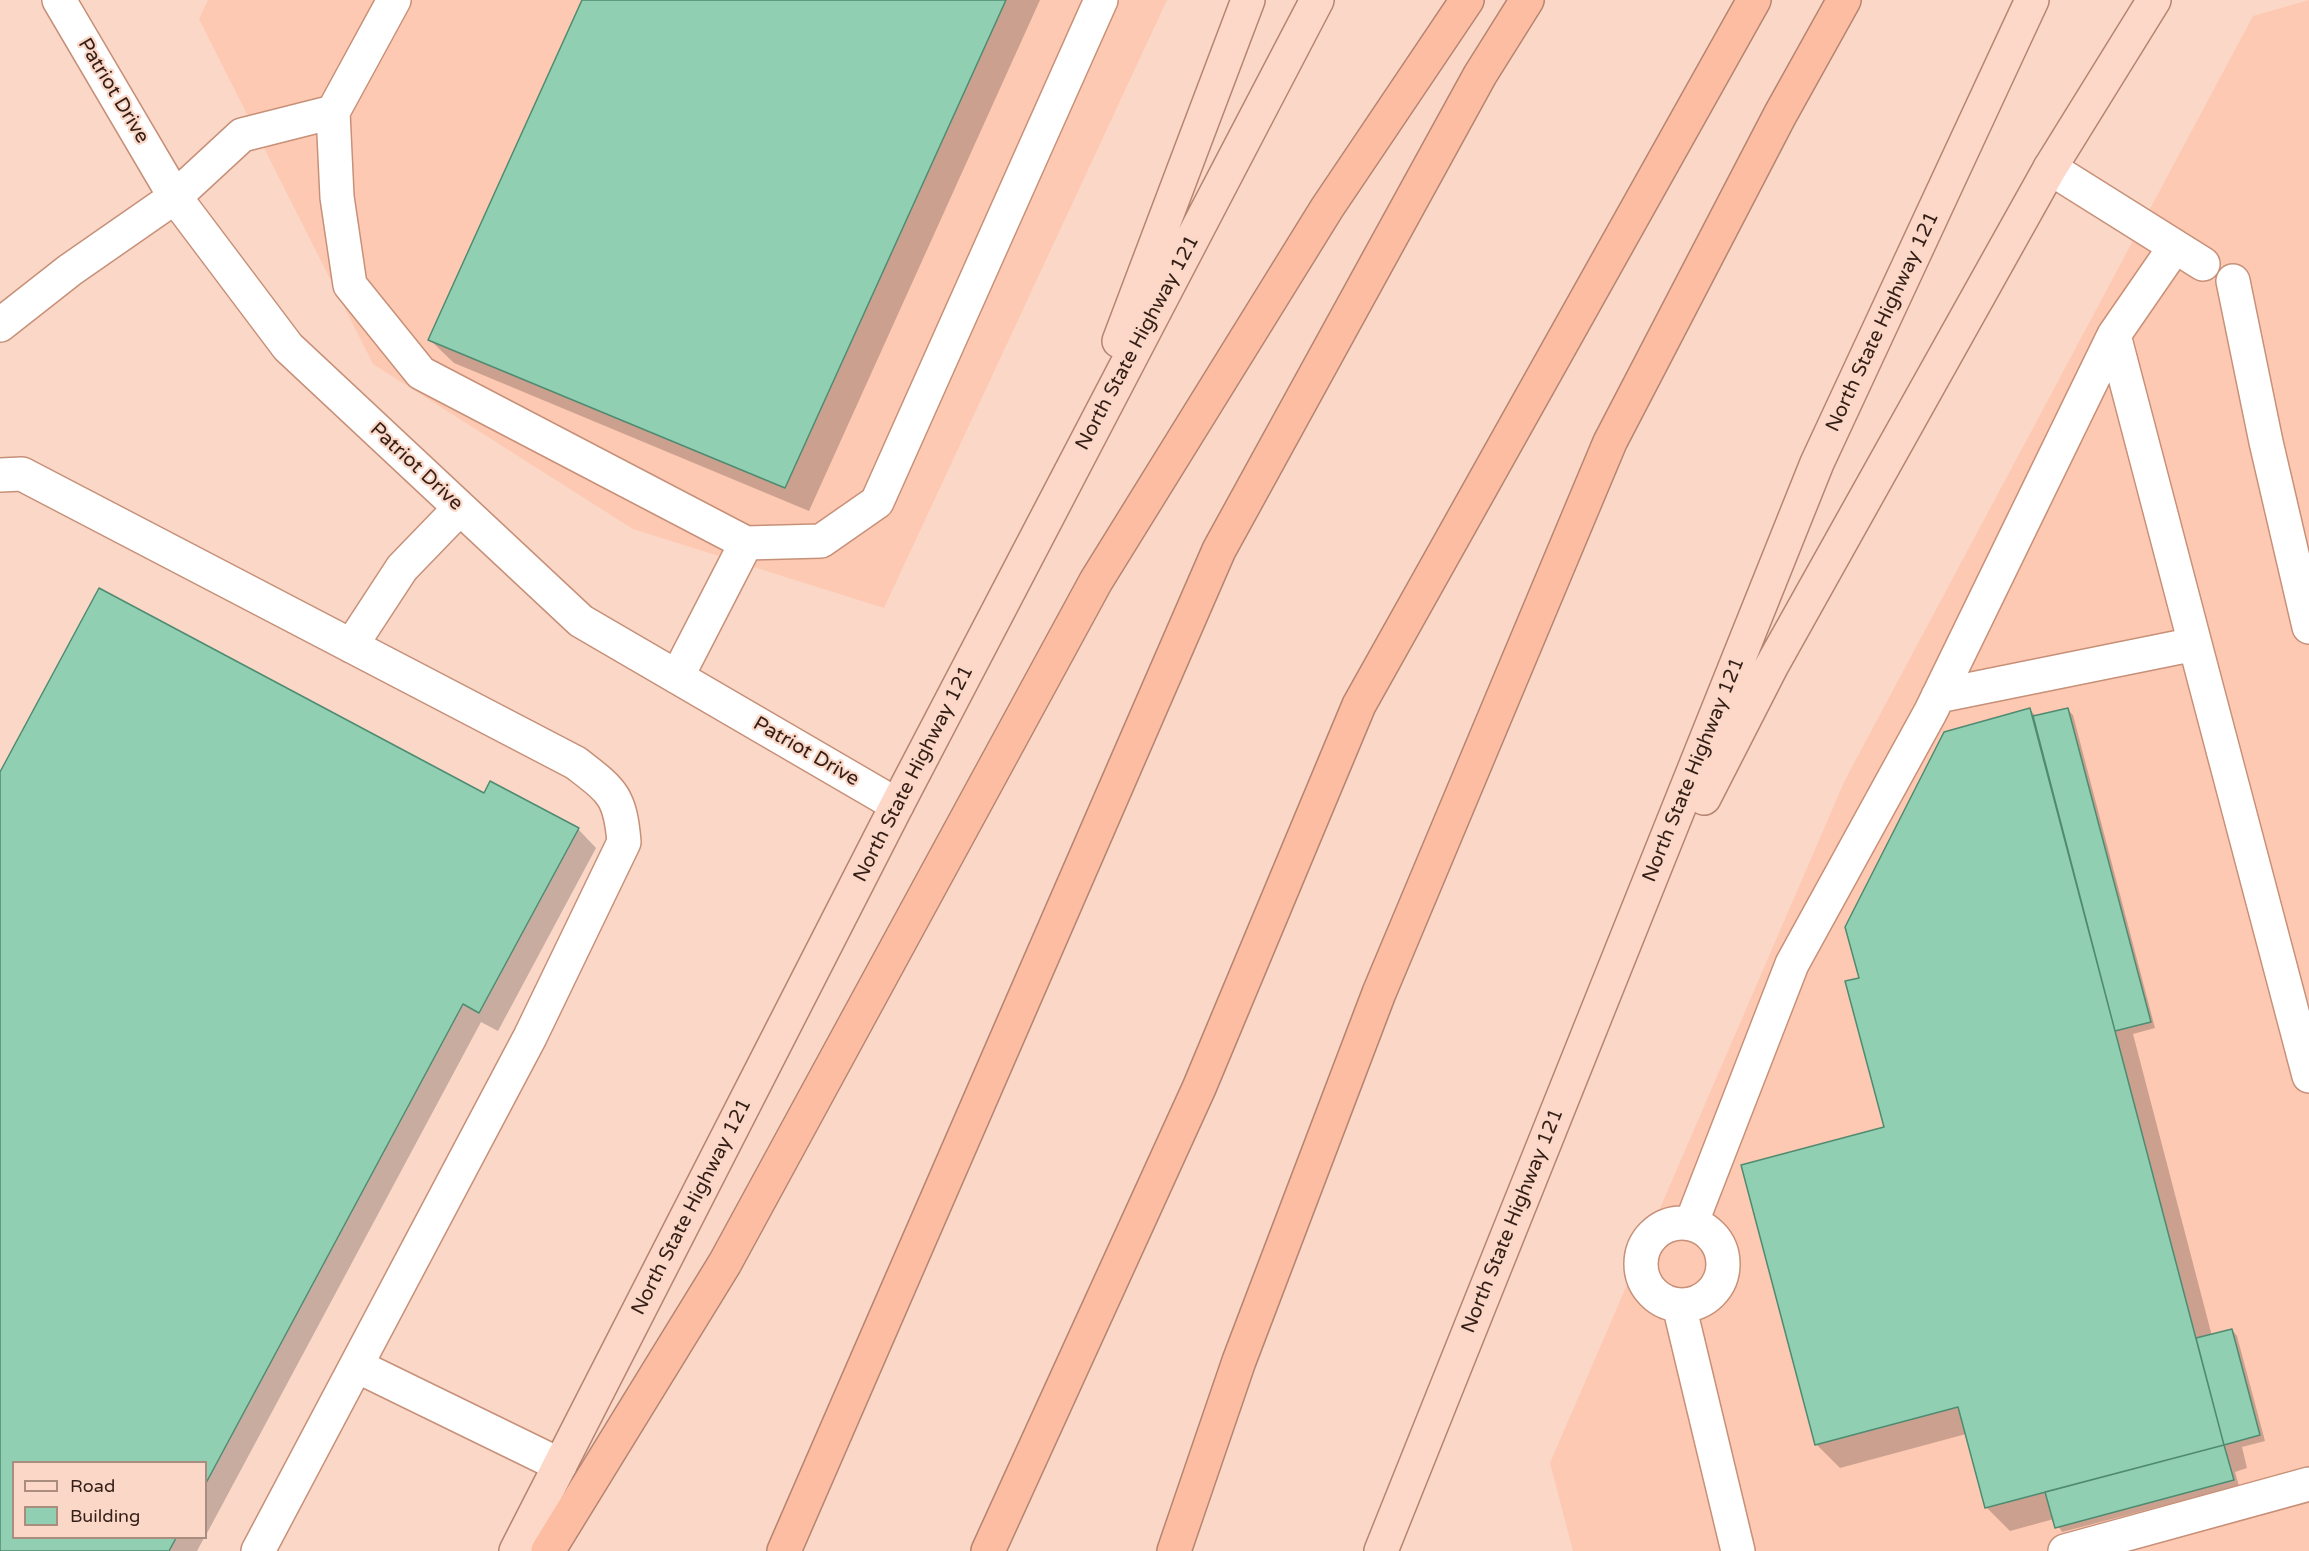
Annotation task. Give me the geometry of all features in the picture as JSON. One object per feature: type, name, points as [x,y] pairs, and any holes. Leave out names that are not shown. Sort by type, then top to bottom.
[{"type":"highway","points":[[548,1551],[725,1263],[1095,581],[1327,208],[1467,0]]},
{"type":"highway","points":[[784,1551],[1219,550],[1480,75],[1527,0]]},
{"type":"highway","points":[[988,1551],[1199,1088],[1359,705],[1754,0]]},
{"type":"highway","points":[[1174,1551],[1239,1361],[1379,993],[1610,442],[1780,115],[1844,0]]},
{"type":"main road","points":[[1066,480],[1248,0]]},
{"type":"main road","name":"North State Highway 121","points":[[516,1551],[897,805],[1317,0]]},
{"type":"main road","name":"North State Highway 121","points":[[1381,1551],[1817,463],[2032,0]]},
{"type":"main road","points":[[1606,990],[1771,667],[2050,168],[2154,6]]},
{"type":"street","name":"Patriot Drive","points":[[59,0],[176,197],[288,347],[581,621],[897,805]]},
{"type":"street","points":[[394,0],[333,112],[337,196],[350,285],[421,373],[746,543],[821,541],[877,502],[1101,0]]},
{"type":"street","points":[[0,325],[70,270],[176,197],[242,135],[333,112]]},
{"type":"street","points":[[2050,168],[2174,248],[2203,264]]},
{"type":"street","points":[[1691,1224],[1792,964],[1938,696],[2114,335],[2174,248]]},
{"type":"street","points":[[2233,281],[2266,442],[2309,627]]},
{"type":"street","points":[[2114,335],[2309,1076]]},
{"type":"street","points":[[0,475],[22,474],[576,763],[607,787],[622,812],[624,842],[530,1037],[258,1551]]},
{"type":"street","points":[[351,646],[402,568],[460,508]]},
{"type":"street","points":[[677,677],[746,543]]},
{"type":"street","points":[[1938,696],[2195,644]]},
{"type":"street","points":[[1677,1223],[1691,1224],[1705,1230],[1716,1241],[1722,1255],[1723,1270],[1718,1284],[1708,1296],[1695,1304],[1679,1305],[1660,1299],[1650,1289],[1643,1276],[1641,1263],[1644,1249],[1652,1237],[1663,1228],[1677,1223]]},
{"type":"street","points":[[1679,1305],[1738,1551]]},
{"type":"street","points":[[357,1366],[560,1465]]},
{"type":"street","points":[[2065,1551],[2309,1484]]},
{"type":"shaded area","points":[[208,0],[1167,0],[884,608],[633,529],[373,364],[199,19]]},
{"type":"shaded area","points":[[2309,0],[2309,1551],[1573,1551],[1550,1463],[1845,780],[2253,16]]},
{"type":"building","points":[[582,0],[1006,0],[785,488],[428,340]]},
{"type":"building","points":[[99,588],[484,793],[490,781],[579,828],[479,1013],[463,1004],[207,1481],[207,1461],[12,1461],[12,1539],[175,1539],[169,1551],[0,1551],[0,772]]},
{"type":"building","points":[[2030,708],[2224,1445],[1985,1508],[1958,1407],[1815,1445],[1741,1165],[1884,1127],[1845,981],[1859,978],[1845,927],[1944,732]]},
{"type":"building","points":[[2068,708],[2151,1022],[2115,1031],[2033,716]]},
{"type":"building","points":[[2232,1329],[2260,1435],[2224,1445],[2196,1338]]},
{"type":"building","points":[[2224,1445],[2234,1480],[2055,1528],[2045,1492]]}]
